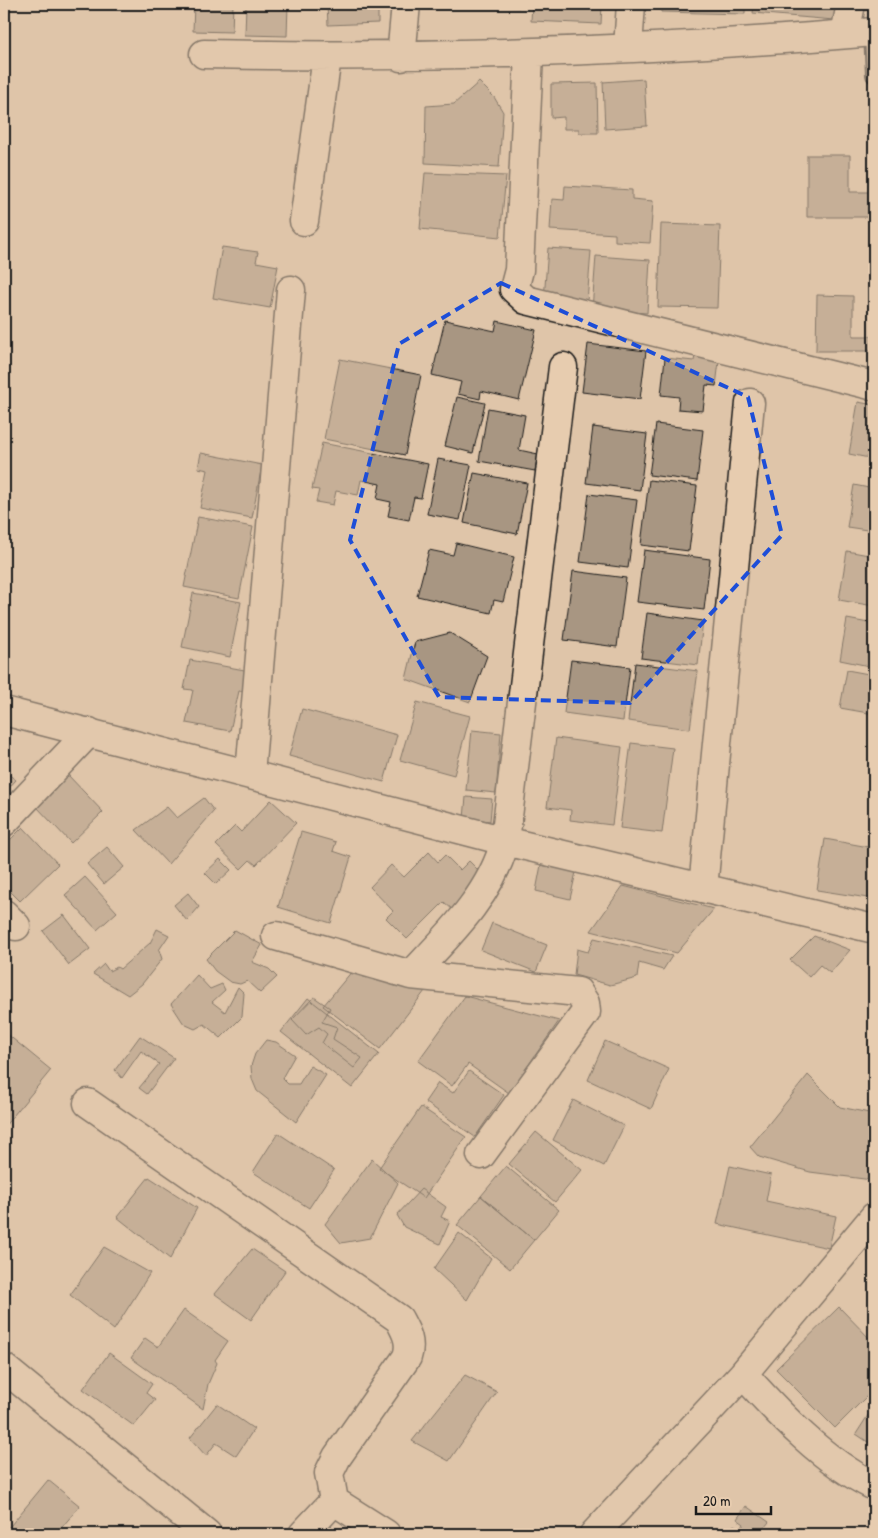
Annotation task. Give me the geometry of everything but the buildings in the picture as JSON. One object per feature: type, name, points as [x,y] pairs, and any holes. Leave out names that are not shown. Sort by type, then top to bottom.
[{"type":"street","points":[[401,56],[406,4]]},
{"type":"street","points":[[628,48],[631,4]]},
{"type":"street","points":[[204,54],[327,57],[529,54],[864,32],[850,4]]},
{"type":"street","points":[[529,54],[519,270],[514,289],[526,300],[874,386]]},
{"type":"street","points":[[304,221],[327,57]]},
{"type":"street","points":[[250,774],[291,290]]},
{"type":"street","points":[[411,975],[455,928],[494,874],[506,840],[564,367]]},
{"type":"street","points":[[703,888],[750,404]]},
{"type":"street","points":[[4,711],[506,840],[874,929]]},
{"type":"street","points":[[4,822],[89,732]]},
{"type":"street","points":[[276,936],[411,975],[578,992],[585,1003],[586,1012],[480,1155]]},
{"type":"street","points":[[88,1103],[399,1319],[408,1337],[410,1349],[407,1357],[337,1457],[329,1473],[334,1501],[386,1534]]},
{"type":"street","points":[[604,1531],[744,1374],[874,1217]]},
{"type":"street","points":[[4,1368],[208,1534]]},
{"type":"street","points":[[744,1374],[785,1420],[856,1477],[874,1486]]},
{"type":"street","points":[[303,1534],[334,1501]]},
{"type":"lane","points":[[864,32],[874,75]]},
{"type":"highlighted area","points":[[501,283],[748,397],[782,535],[630,703],[439,697],[350,540],[399,344]]}]
